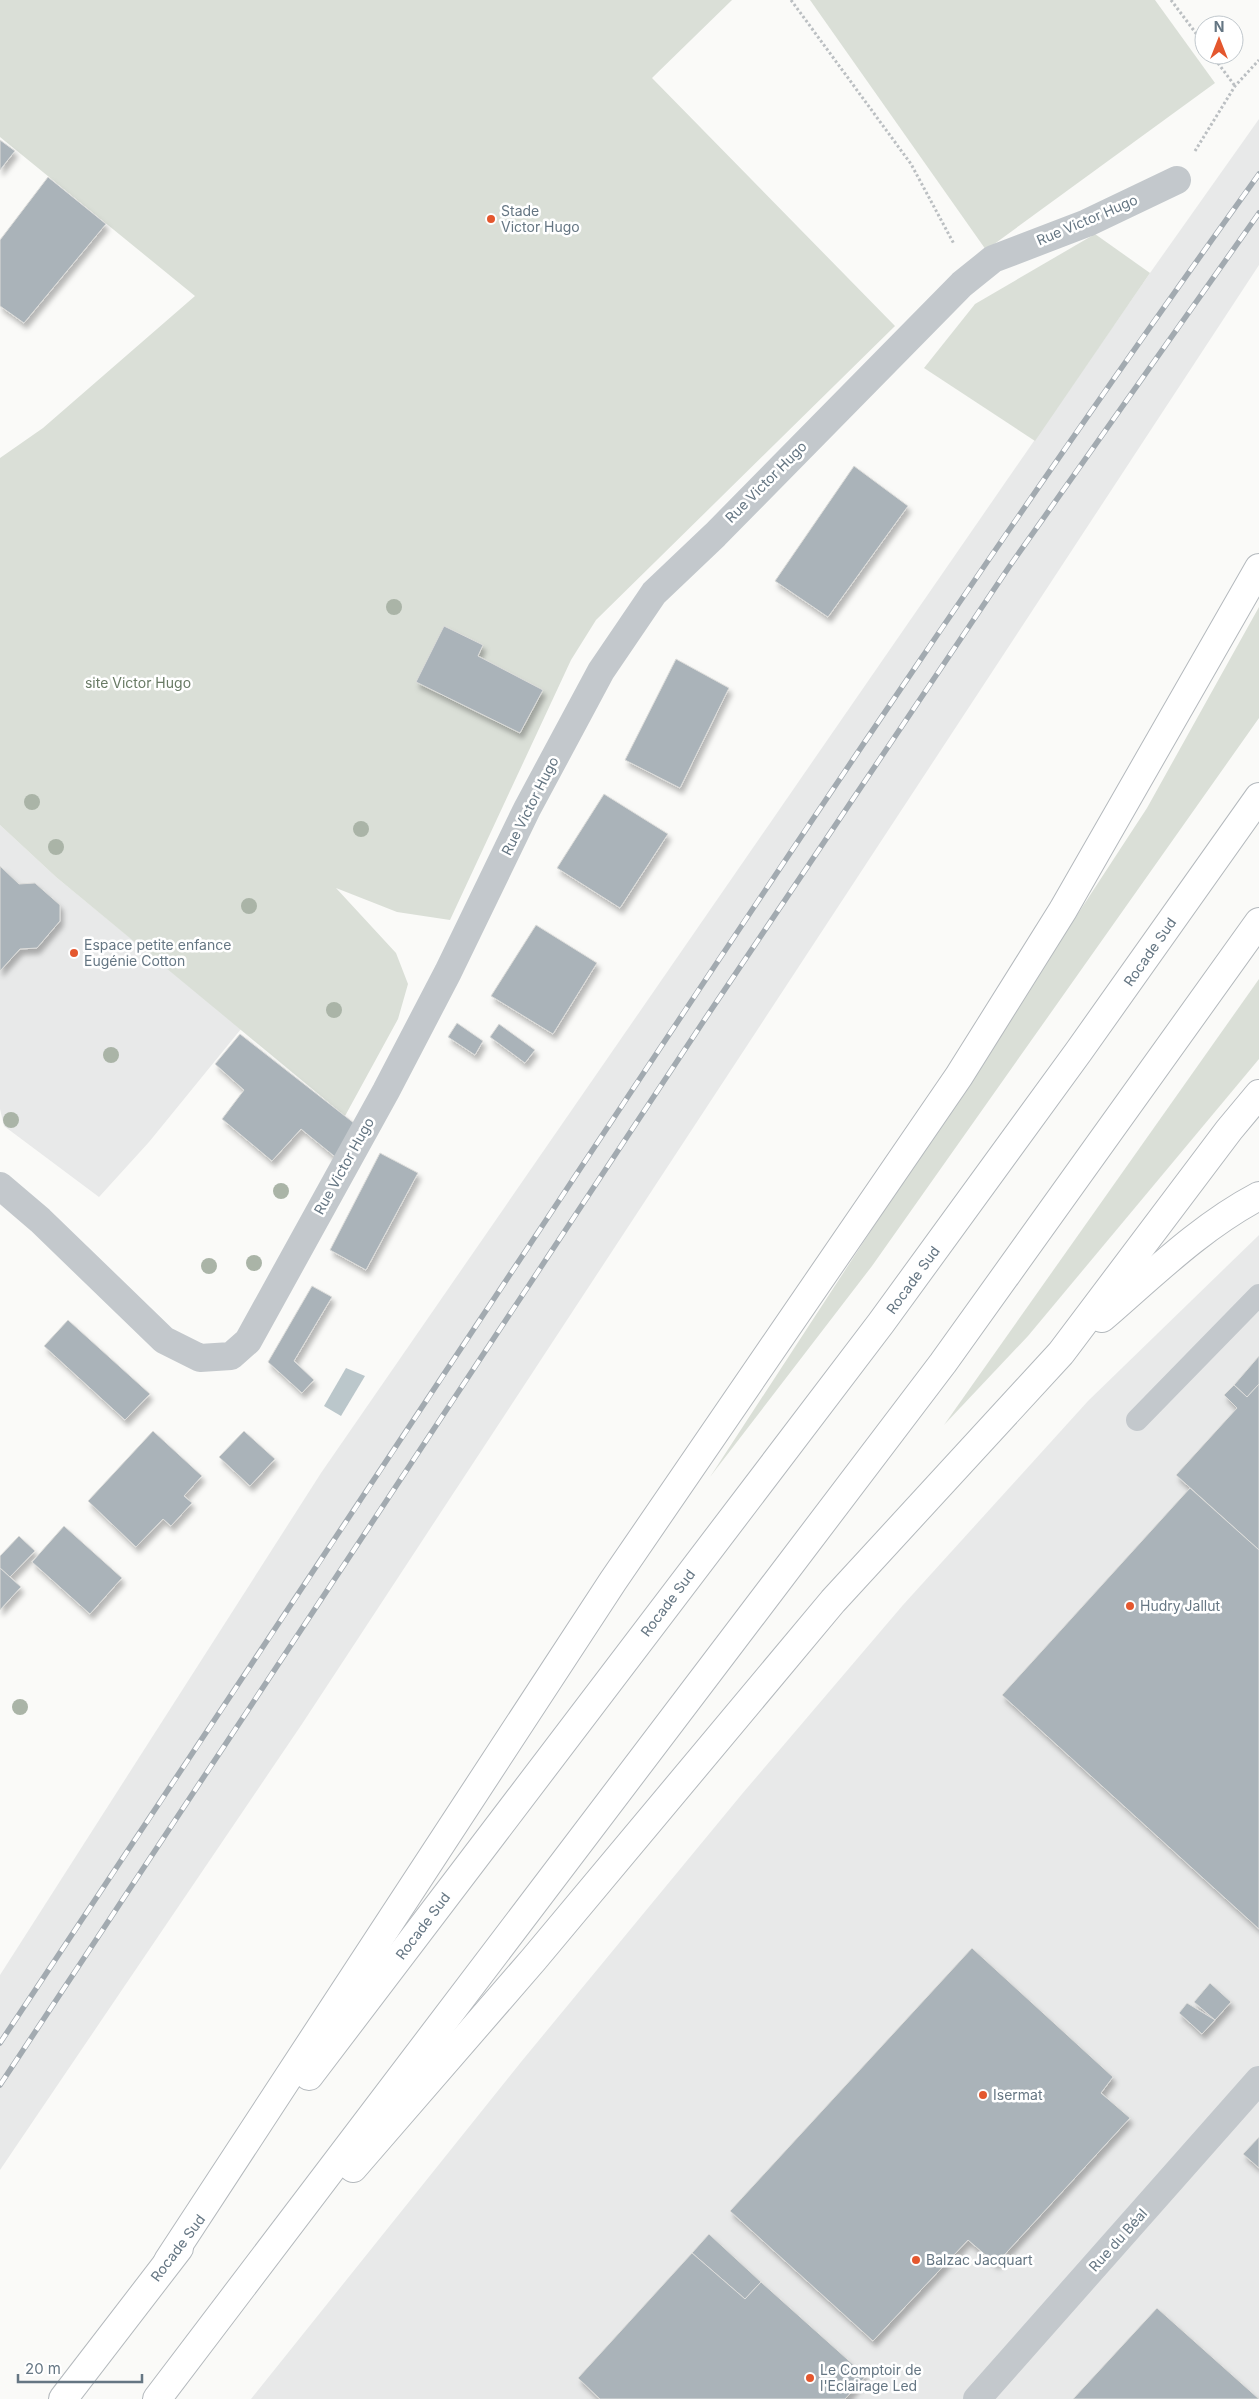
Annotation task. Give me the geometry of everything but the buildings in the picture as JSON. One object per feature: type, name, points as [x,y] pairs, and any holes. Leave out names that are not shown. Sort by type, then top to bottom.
[{"type":"highway","points":[[168,2261],[613,1581],[958,1076],[1063,910],[1259,568]]},
{"type":"highway","name":"Rocade Sud","points":[[63,2399],[881,1323],[1085,1043],[1259,797]]},
{"type":"highway","points":[[157,2399],[942,1363],[1259,922]]},
{"type":"highway","points":[[179,2369],[527,1966],[833,1602],[1061,1353],[1229,1130],[1259,1094]]},
{"type":"highway","points":[[1061,1353],[1202,1232],[1236,1208],[1259,1196]]},
{"type":"street","name":"Rue Victor Hugo","points":[[0,1186],[40,1220],[164,1340],[200,1358],[232,1356],[248,1341],[386,1091],[448,972],[527,809],[601,671],[654,593],[715,535],[962,284],[994,259],[1087,223],[1177,180]]},
{"type":"street","name":"Rue du Béal","points":[[976,2399],[1259,2080]]},
{"type":"lane","points":[[1136,1420],[1259,1295]]},
{"type":"path","points":[[791,0],[910,164],[957,249],[962,284]]},
{"type":"path","points":[[1171,0],[1194,31]]},
{"type":"path","points":[[1177,180],[1236,86],[1259,60]]},
{"type":"path","points":[[1220,65],[1236,86]]},
{"type":"shaded area","points":[[1259,119],[1259,265],[302,1724],[0,2170],[0,1975],[321,1473],[1150,273]]},
{"type":"shaded area","name":"Espace petite enfance Eugénie Cotton","points":[[0,825],[56,877],[241,1029],[149,1142],[99,1197],[4,1126],[0,1109]]},
{"type":"shaded area","points":[[1259,1235],[1259,2399],[251,2399],[521,2062],[742,1794],[903,1605],[1088,1401]]},
{"type":"shaded area","points":[[346,1368],[365,1376],[341,1416],[324,1406]]},
{"type":"green space","name":"site Victor Hugo","points":[[0,0],[732,0],[652,78],[895,326],[596,620],[571,660],[450,920],[397,912],[336,888],[396,953],[408,984],[398,1019],[345,1116],[56,877],[0,825],[0,458],[43,428],[195,296],[0,137]]},
{"type":"green space","points":[[810,0],[1155,0],[1194,54],[1194,65],[1202,65],[1215,83],[986,250]]},
{"type":"green space","points":[[1095,234],[1150,273],[1035,441],[924,368],[975,304]]},
{"type":"green space","points":[[1259,607],[1259,718],[872,1266],[710,1477],[1147,808]]},
{"type":"green space","points":[[1259,979],[1259,1059],[1028,1336],[944,1425]]},
{"type":"railway","points":[[0,2043],[824,802],[996,549],[1170,298],[1259,174]]},
{"type":"railway","points":[[0,2085],[705,1019],[1009,567],[1259,213]]},
{"type":"place","name":"Stade Victor Hugo","points":[[491,219]]},
{"type":"place","name":"Espace petite enfance Eugénie Cotton","points":[[74,953]]},
{"type":"place","name":"Hudry Jallut","points":[[1130,1606]]},
{"type":"place","name":"Isermat","points":[[983,2095]]},
{"type":"place","name":"Balzac Jacquart","points":[[916,2260]]},
{"type":"place","name":"Le Comptoir de l'Eclairage Led","points":[[810,2378]]}]
